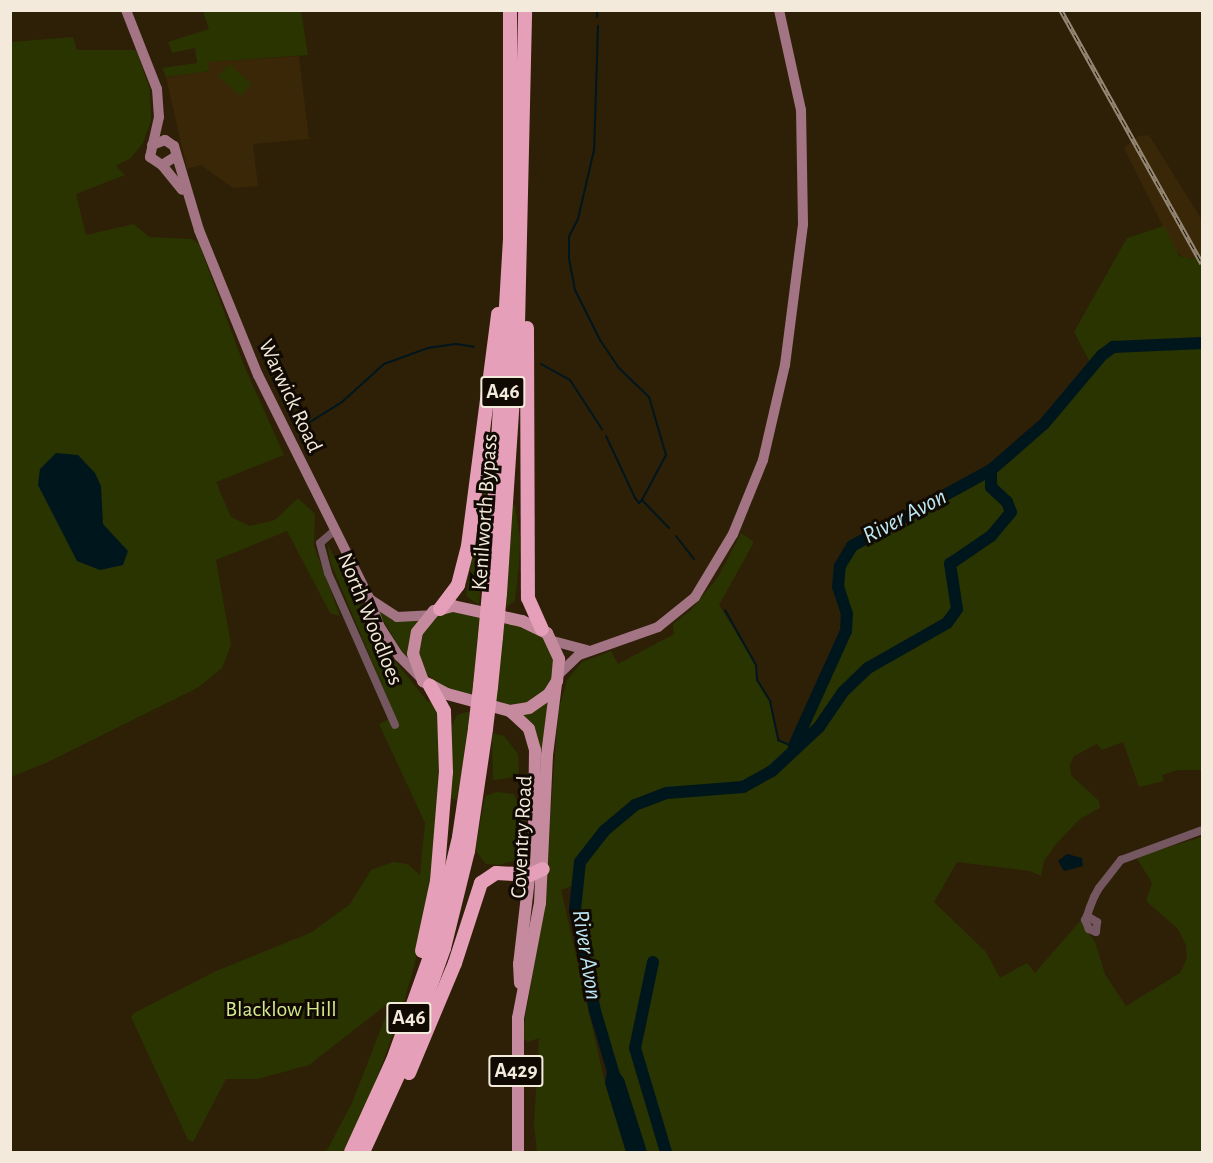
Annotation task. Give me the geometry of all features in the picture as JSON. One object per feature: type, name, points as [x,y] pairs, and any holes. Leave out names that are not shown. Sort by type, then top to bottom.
[{"type":"highway","name":"Kenilworth Bypass","points":[[494,593],[512,190],[510,10]]},
{"type":"highway","name":"Kenilworth Bypass","points":[[363,1152],[409,1048],[456,905],[478,797],[481,729],[517,348],[525,10]]},
{"type":"highway","points":[[525,80],[528,598],[542,629]]},
{"type":"highway","points":[[435,612],[458,585],[468,546],[490,394],[512,190]]},
{"type":"highway","points":[[393,1060],[430,918],[443,828],[446,720],[443,706],[425,682]]},
{"type":"highway","name":"Kenilworth Bypass","points":[[393,1060],[430,954],[450,877],[481,729]]},
{"type":"highway","name":"A46","points":[[369,1152],[427,1034],[481,883],[496,873],[537,872]]},
{"type":"highway","name":"A46","points":[[351,1152],[393,1060]]},
{"type":"main road","points":[[465,606],[542,629],[553,641],[559,659],[557,680],[537,704],[510,711],[425,682],[414,643],[435,612],[465,606]]},
{"type":"main road","name":"Coventry Road","points":[[518,1152],[516,1059],[521,991],[533,942],[547,755],[557,680]]},
{"type":"main road","name":"Coventry Road","points":[[510,711],[526,725],[535,746],[537,872]]},
{"type":"street","points":[[126,10],[157,89],[167,140],[174,147],[175,157],[162,165],[151,159],[159,117],[157,89]]},
{"type":"street","points":[[557,680],[568,662],[589,651],[625,642],[658,627],[695,597],[734,534],[769,437],[785,365],[803,224],[801,110],[779,10]]},
{"type":"street","points":[[152,145],[167,140]]},
{"type":"street","name":"Warwick Road","points":[[175,157],[190,203],[246,350],[390,645],[425,682]]},
{"type":"street","name":"Warwick Road","points":[[162,165],[190,203]]},
{"type":"street","name":"North Woodloes","points":[[334,531],[320,543],[328,573],[395,725]]},
{"type":"street","points":[[370,600],[397,617],[435,612]]},
{"type":"street","points":[[553,641],[589,651]]},
{"type":"street","points":[[1087,916],[1099,888],[1121,860],[1203,830]]},
{"type":"shaded area","points":[[299,56],[309,139],[253,144],[258,186],[233,188],[201,165],[187,169],[166,77],[209,71],[207,62]]},
{"type":"shaded area","points":[[1149,135],[1202,220],[1202,254],[1195,258],[1185,259],[1174,249],[1124,148],[1138,136]]},
{"type":"green space","points":[[203,11],[301,11],[308,55],[208,62],[209,71],[166,77],[162,68],[197,63],[195,48],[172,53],[168,42],[209,29]]},
{"type":"green space","points":[[73,37],[77,50],[136,50],[150,89],[151,121],[143,143],[131,158],[116,166],[125,175],[76,194],[86,235],[134,224],[149,237],[192,239],[199,244],[245,368],[284,455],[216,482],[231,517],[250,526],[275,520],[298,498],[315,514],[314,546],[340,616],[330,613],[287,531],[216,560],[231,645],[222,668],[199,687],[46,763],[11,777],[11,42]]},
{"type":"green space","points":[[229,64],[251,84],[241,96],[218,76]]},
{"type":"green space","points":[[1164,226],[1179,256],[1192,259],[1202,254],[1202,770],[1177,770],[1162,775],[1164,781],[1139,787],[1123,742],[1102,750],[1097,744],[1074,756],[1070,765],[1071,775],[1099,801],[1100,808],[1080,819],[1056,844],[1044,861],[1041,876],[1030,871],[957,862],[934,902],[986,952],[1000,978],[1027,963],[1035,973],[1080,921],[1095,942],[1105,974],[1126,1006],[1180,973],[1187,958],[1186,945],[1178,929],[1146,901],[1152,883],[1136,857],[1202,837],[1202,1152],[647,1152],[624,1079],[609,1059],[595,1011],[575,910],[575,885],[561,890],[605,1083],[626,1152],[537,1152],[534,1125],[539,1038],[528,1042],[522,1037],[544,903],[558,712],[567,680],[582,662],[611,651],[618,664],[674,634],[673,624],[691,610],[718,577],[741,533],[754,542],[719,605],[756,665],[757,680],[770,701],[778,740],[794,747],[846,631],[847,614],[838,587],[840,566],[852,546],[991,470],[1044,424],[1092,366],[1074,332],[1127,238]]},
{"type":"green space","points":[[484,479],[490,480],[479,605],[466,596]]},
{"type":"green space","points":[[511,504],[515,506],[520,538],[519,565],[515,601],[503,609]]},
{"type":"green space","name":"Blacklow Hill","points":[[327,543],[376,637],[427,701],[437,705],[441,723],[440,821],[420,944],[402,1010],[370,1097],[343,1152],[326,1152],[352,1103],[389,1008],[386,1005],[309,1065],[258,1079],[226,1079],[193,1142],[188,1140],[131,1017],[134,1013],[214,972],[312,932],[350,904],[371,870],[393,862],[408,864],[420,875],[425,823],[379,724],[395,716],[330,561]]},
{"type":"green space","points":[[468,608],[543,634],[553,651],[553,681],[538,699],[513,707],[447,690],[424,672],[418,657],[421,634],[437,615]]},
{"type":"green space","points":[[376,609],[418,621],[409,661],[400,648]]},
{"type":"green space","points":[[550,699],[538,780],[520,715]]},
{"type":"green space","points":[[470,711],[470,728],[457,800],[449,798],[452,726],[457,715]]},
{"type":"green space","points":[[492,733],[504,736],[518,754],[519,773],[510,778],[493,780]]},
{"type":"green space","points":[[497,792],[514,794],[524,816],[521,859],[498,865],[486,864],[475,850],[485,796]]},
{"type":"water","points":[[56,453],[78,455],[95,473],[101,486],[103,524],[128,551],[123,565],[100,570],[77,561],[38,485],[40,469]]},
{"type":"water","points":[[1067,854],[1082,858],[1083,866],[1064,871],[1058,861]]},
{"type":"water","points":[[609,1059],[624,1079],[647,1152],[626,1152],[605,1083]]},
{"type":"waterway","points":[[597,10],[597,17]]},
{"type":"waterway","points":[[598,26],[594,150],[578,219],[569,237],[569,259],[575,290],[600,340],[618,367],[649,397],[666,455],[642,500]]},
{"type":"waterway","name":"River Avon","points":[[794,746],[846,631],[847,614],[838,587],[840,566],[852,546],[991,470],[1044,424],[1102,355],[1113,347],[1202,343]]},
{"type":"waterway","points":[[299,429],[342,402],[384,364],[428,348],[456,344],[474,347]]},
{"type":"waterway","points":[[541,364],[570,380],[602,429]]},
{"type":"waterway","points":[[606,436],[635,498],[639,503],[642,500],[669,528]]},
{"type":"waterway","name":"River Avon","points":[[614,1075],[595,1011],[575,910],[580,862],[604,831],[635,805],[667,793],[743,787],[772,771],[819,727],[843,692],[868,668],[947,623],[957,609],[950,564],[991,536],[1011,512],[1007,502],[991,487],[991,470]]},
{"type":"waterway","points":[[676,536],[694,559]]},
{"type":"waterway","points":[[725,610],[756,665],[757,680],[770,701],[778,740],[794,747]]},
{"type":"waterway","points":[[653,962],[635,1048],[666,1152]]},
{"type":"railway","points":[[1061,10],[1202,263]]}]
